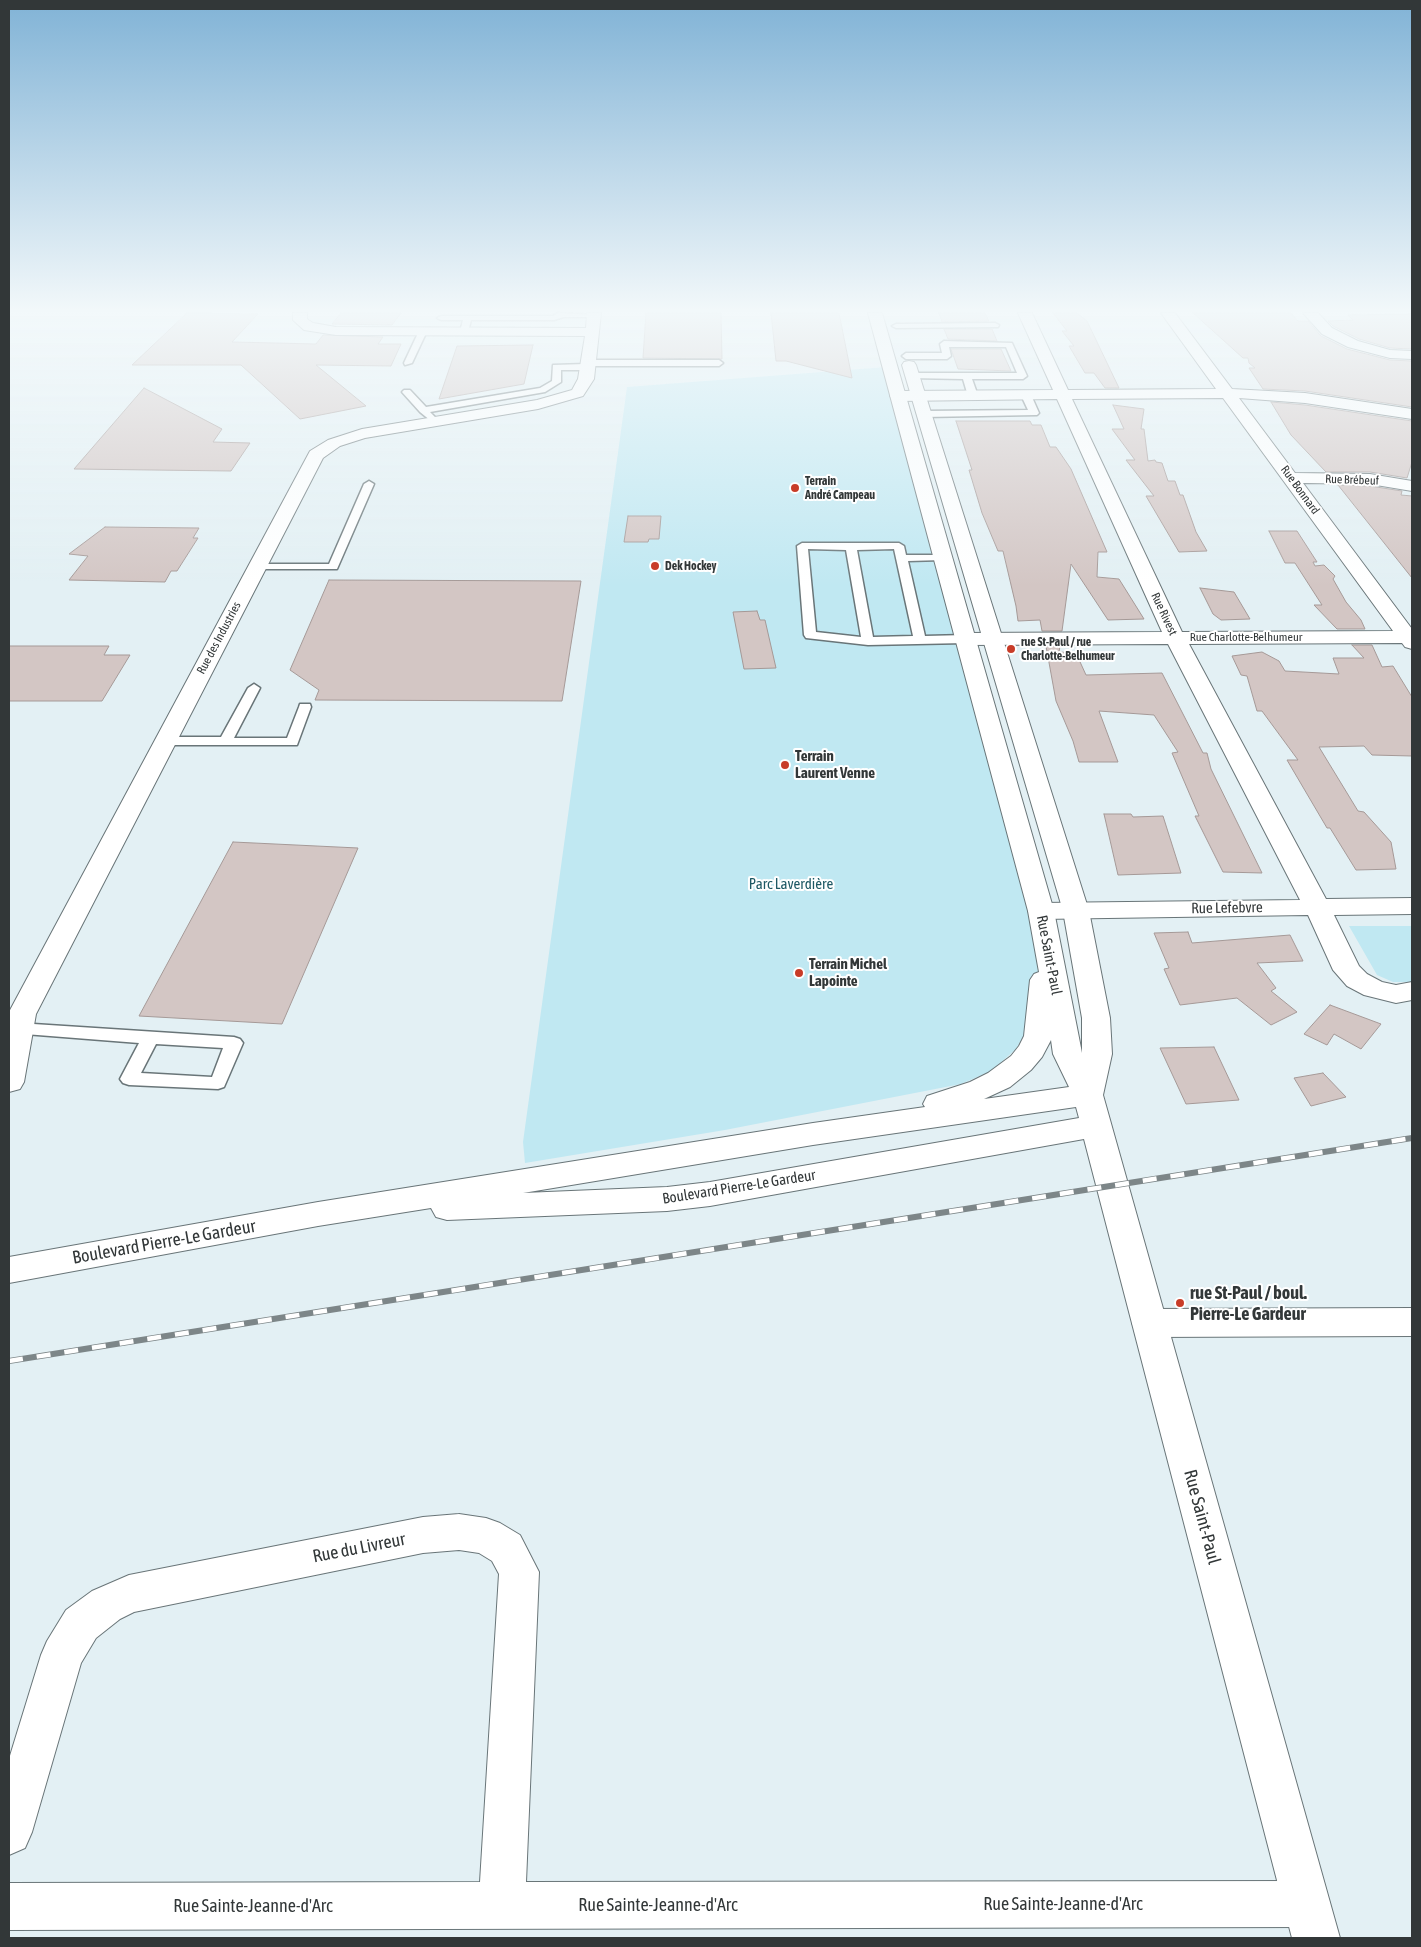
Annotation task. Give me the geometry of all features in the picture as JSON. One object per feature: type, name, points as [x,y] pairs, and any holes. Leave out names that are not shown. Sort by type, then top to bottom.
[{"type":"street","name":"Rue des Industries","points":[[9,1082],[22,1014],[316,455],[334,443],[429,416],[539,404]]},
{"type":"street","name":"Rue Saint-Paul","points":[[916,404],[917,463],[1041,911],[1068,1054],[1092,1110],[1311,1921]]},
{"type":"street","name":"Rue Saint-Paul","points":[[916,404],[939,464],[1076,911],[1096,1018],[1097,1054],[1092,1110]]},
{"type":"street","name":"Rue Rivest","points":[[1065,404],[1175,638],[1317,907],[1347,970],[1357,980],[1374,988],[1396,994],[1412,991]]},
{"type":"street","name":"Rue Bonnard","points":[[1237,404],[1410,640]]},
{"type":"street","points":[[1344,404],[1412,414]]},
{"type":"street","points":[[917,463],[939,464]]},
{"type":"street","name":"Rue Brébeuf","points":[[1291,478],[1370,480],[1412,486]]},
{"type":"street","points":[[929,508],[952,508]]},
{"type":"street","points":[[944,560],[969,562]]},
{"type":"street","name":"Rue Charlotte-Belhumeur","points":[[966,639],[1410,640]]},
{"type":"street","points":[[988,719],[1017,719]]},
{"type":"street","points":[[1014,812],[1046,812]]},
{"type":"street","name":"Rue Lefebvre","points":[[1041,911],[1412,906]]},
{"type":"street","points":[[814,1134],[952,1100],[1000,1080],[1021,1063],[1032,1050],[1038,1036],[1042,1012],[1047,946]]},
{"type":"street","name":"Boulevard Pierre-Le Gardeur","points":[[9,1270],[318,1214],[814,1134],[1092,1110]]},
{"type":"street","name":"Boulevard Pierre-Le Gardeur","points":[[318,1214],[667,1199],[720,1192],[1092,1110]]},
{"type":"street","points":[[1149,1323],[1412,1322]]},
{"type":"street","name":"Rue du Livreur","points":[[9,1832],[62,1655],[81,1624],[106,1605],[129,1594],[423,1535],[459,1532],[486,1536],[506,1548],[519,1572],[502,1905]]},
{"type":"street","name":"Rue Sainte-Jeanne-d'Arc","points":[[9,1907],[502,1905],[1311,1921]]},
{"type":"lane","points":[[418,404],[429,416],[482,404]]},
{"type":"lane","points":[[916,404],[1034,413],[1027,404]]},
{"type":"lane","points":[[257,567],[333,567],[370,484]]},
{"type":"lane","points":[[920,640],[899,546],[802,546],[810,635],[868,641],[920,640],[966,639]]},
{"type":"lane","points":[[851,547],[868,641]]},
{"type":"lane","points":[[902,558],[944,560]]},
{"type":"lane","points":[[226,741],[254,688]]},
{"type":"lane","points":[[165,741],[292,742],[306,707]]},
{"type":"lane","points":[[18,1029],[234,1043],[218,1083],[129,1079],[150,1038]]},
{"type":"green space","name":"Parc Laverdière","points":[[625,404],[896,404],[1032,898],[1038,974],[1029,1026],[1016,1049],[991,1071],[961,1084],[725,1130],[525,1163],[523,1142]]},
{"type":"green space","points":[[1349,926],[1412,926],[1412,982],[1393,982],[1377,975]]},
{"type":"building","points":[[130,404],[174,404],[222,429],[213,442],[250,443],[231,471],[74,469]]},
{"type":"building","points":[[283,404],[363,404],[366,406],[300,419]]},
{"type":"building","points":[[1272,404],[1305,405],[1412,421],[1412,462],[1407,478],[1370,472],[1326,472],[1291,435]]},
{"type":"building","points":[[1391,404],[1412,404],[1412,407]]},
{"type":"building","points":[[1113,405],[1144,409],[1141,429],[1144,429],[1148,461],[1155,460],[1162,463],[1168,481],[1175,481],[1180,495],[1183,495],[1196,532],[1207,551],[1179,552],[1146,496],[1154,496],[1126,460],[1135,460],[1112,429],[1124,429]]},
{"type":"building","points":[[956,421],[1030,421],[1032,425],[1041,425],[1050,447],[1056,447],[1071,469],[1107,552],[1098,552],[1097,577],[1119,579],[1144,619],[1108,620],[1071,564],[1062,631],[1042,631],[1040,620],[1018,621],[1003,551],[998,551],[982,513],[969,470],[972,470]]},
{"type":"building","points":[[1338,485],[1370,486],[1402,491],[1401,495],[1412,496],[1412,578]]},
{"type":"building","points":[[628,516],[661,516],[659,539],[649,539],[648,542],[624,542]]},
{"type":"building","points":[[105,527],[199,528],[193,538],[198,538],[177,571],[171,571],[165,582],[69,580],[88,556],[69,554]]},
{"type":"building","points":[[1269,531],[1297,531],[1317,562],[1313,562],[1315,566],[1324,565],[1335,576],[1333,579],[1346,602],[1361,620],[1365,629],[1337,629],[1314,605],[1322,605],[1295,563],[1285,563]]},
{"type":"building","points":[[329,580],[581,581],[562,701],[315,700],[319,690],[290,670]]},
{"type":"building","points":[[1200,588],[1234,592],[1250,619],[1221,620],[1213,614]]},
{"type":"building","points":[[757,611],[760,620],[765,620],[776,668],[744,669],[733,612]]},
{"type":"building","points":[[1352,645],[1372,645],[1382,667],[1393,666],[1412,697],[1412,756],[1372,755],[1364,746],[1319,747],[1358,811],[1364,812],[1391,842],[1396,869],[1356,870],[1330,828],[1327,828],[1287,760],[1298,760],[1262,711],[1257,711],[1247,676],[1241,675],[1232,656],[1262,652],[1279,661],[1285,671],[1339,674],[1333,658],[1364,658]]},
{"type":"building","points":[[9,646],[109,646],[104,655],[130,655],[102,701],[9,701]]},
{"type":"building","points":[[1046,646],[1060,646],[1059,652],[1076,653],[1086,675],[1162,673],[1203,753],[1207,753],[1211,769],[1262,873],[1223,872],[1195,816],[1199,816],[1172,753],[1178,752],[1154,715],[1099,711],[1118,762],[1079,762],[1073,741],[1056,701]]},
{"type":"building","points":[[1104,814],[1131,814],[1133,817],[1163,816],[1181,873],[1118,875]]},
{"type":"building","points":[[233,842],[358,848],[282,1024],[139,1016]]},
{"type":"building","points":[[1188,932],[1192,943],[1290,935],[1303,961],[1257,963],[1276,988],[1271,991],[1297,1012],[1271,1025],[1237,998],[1180,1005],[1164,969],[1169,968],[1154,933]]},
{"type":"building","points":[[1330,1005],[1381,1024],[1361,1049],[1334,1034],[1327,1045],[1304,1034]]},
{"type":"building","points":[[1214,1047],[1239,1100],[1186,1104],[1160,1048]]},
{"type":"building","points":[[1323,1073],[1346,1097],[1311,1106],[1294,1078]]},
{"type":"railway","points":[[9,1361],[1412,1138]]},
{"type":"place","name":"Terrain André Campeau","points":[[795,488]]},
{"type":"place","name":"Dek Hockey","points":[[655,566]]},
{"type":"place","name":"rue St-Paul / rue Charlotte-Belhumeur","points":[[1011,649]]},
{"type":"place","name":"Terrain Laurent Venne","points":[[785,765]]},
{"type":"place","name":"Terrain Michel Lapointe","points":[[799,973]]},
{"type":"place","name":"rue St-Paul / boul. Pierre-Le Gardeur","points":[[1180,1303]]}]
